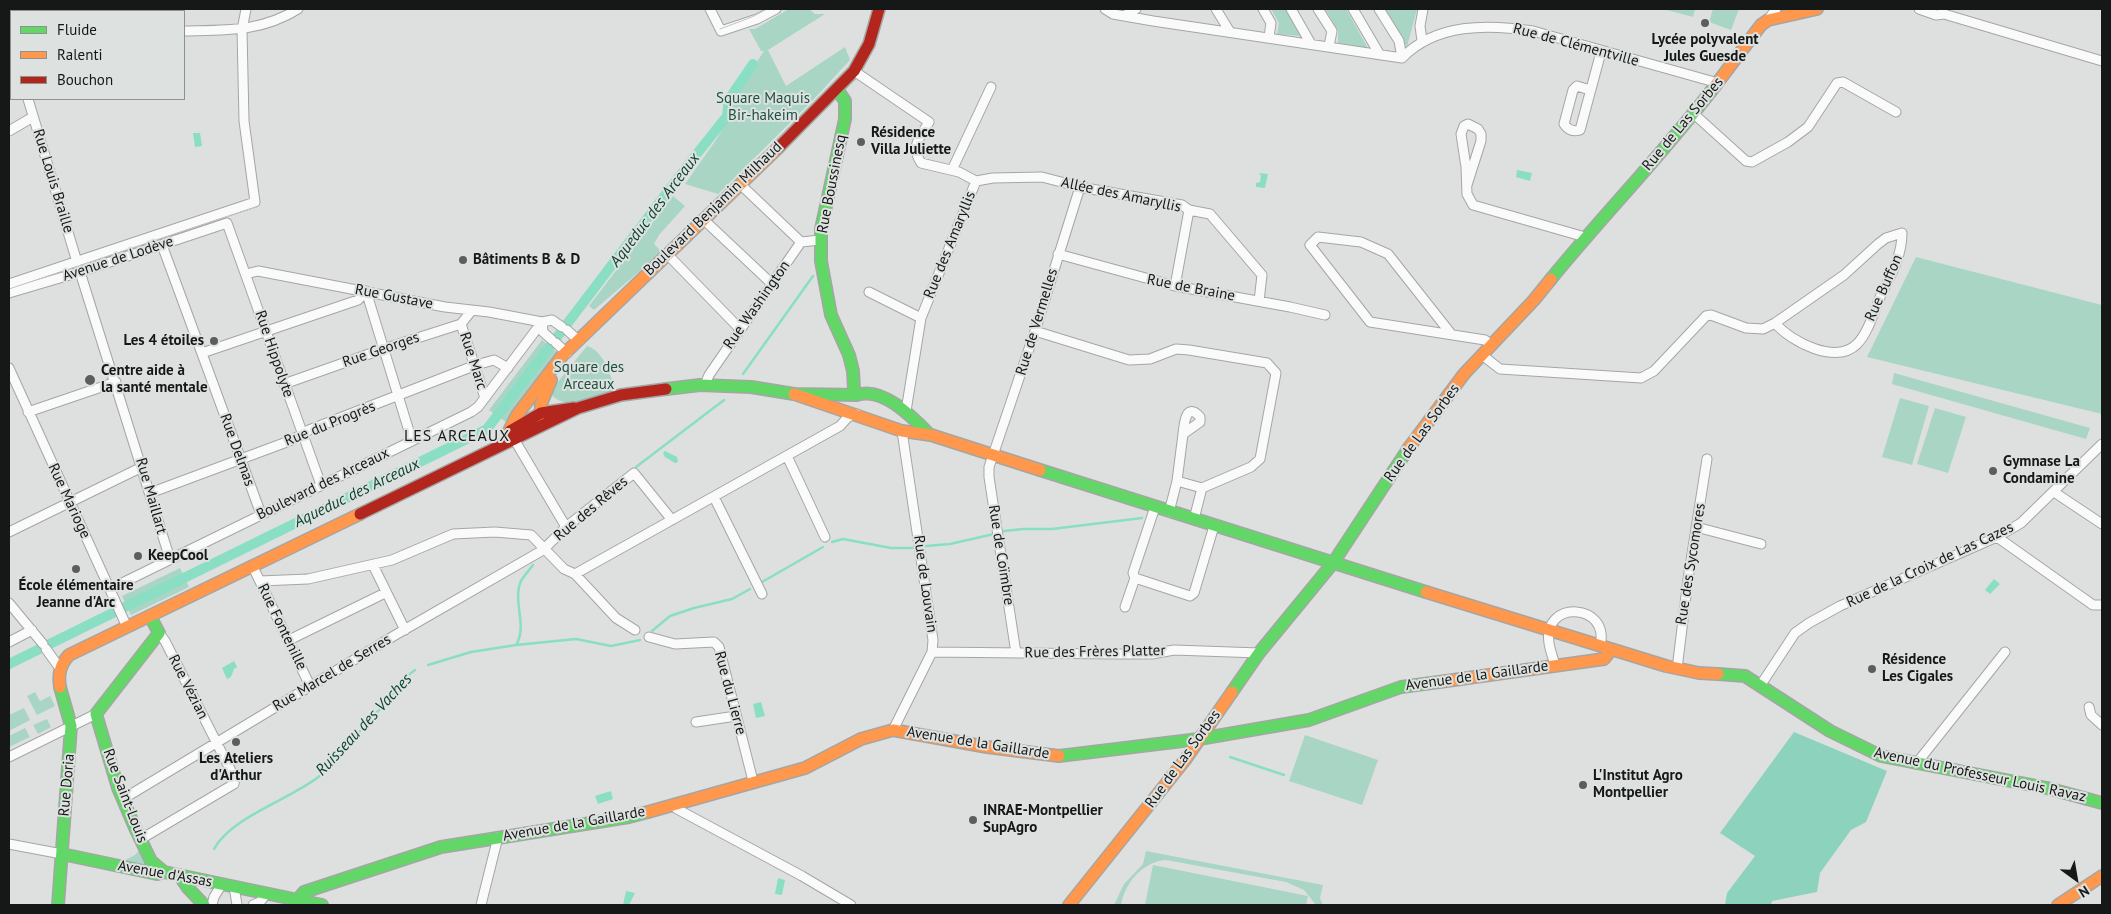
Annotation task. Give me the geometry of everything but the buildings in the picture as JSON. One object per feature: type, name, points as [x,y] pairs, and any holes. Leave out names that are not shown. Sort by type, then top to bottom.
[{"type":"street","points":[[9,284],[255,202],[244,122],[242,30],[246,9]]},
{"type":"street","points":[[185,32],[242,30],[279,19],[298,9]]},
{"type":"street","points":[[710,9],[721,31],[757,19],[776,9]]},
{"type":"street","name":"Boulevard Benjamin Milhaud","points":[[512,435],[517,415],[562,356],[854,71],[869,44],[879,9]]},
{"type":"street","points":[[1105,9],[1113,14],[1124,16],[1402,58],[1399,42],[1379,9]]},
{"type":"street","points":[[1124,16],[1136,9]]},
{"type":"street","points":[[1216,9],[1230,32]]},
{"type":"street","points":[[1263,9],[1271,23],[1269,37]]},
{"type":"street","points":[[1290,9],[1311,44]]},
{"type":"street","points":[[1318,9],[1332,31],[1329,46]]},
{"type":"street","points":[[1352,9],[1380,55]]},
{"type":"street","points":[[1422,41],[1420,26],[1423,9]]},
{"type":"street","points":[[1768,20],[1776,9]]},
{"type":"street","points":[[1768,20],[1817,9]]},
{"type":"street","points":[[1918,9],[1936,15],[1942,11],[2102,62]]},
{"type":"street","name":"Rue de Las Sorbes","points":[[1069,905],[1158,797],[1258,653],[1333,562],[1397,464],[1464,374],[1534,300],[1585,237],[1694,114],[1752,36],[1768,20]]},
{"type":"street","name":"Rue de Clémentville","points":[[1402,58],[1413,46],[1422,41],[1470,27],[1503,27],[1534,31],[1601,52],[1718,83]]},
{"type":"street","points":[[1590,90],[1577,86],[1572,90],[1564,124],[1567,129],[1580,130],[1601,52]]},
{"type":"street","name":"Rue des Amaryllis","points":[[854,71],[928,122],[915,146],[915,153],[921,163],[952,170],[976,181],[921,318],[906,411]]},
{"type":"street","points":[[1694,114],[1746,161],[1752,162],[1788,142],[1808,127],[1837,83],[1843,82],[1896,112]]},
{"type":"street","points":[[952,170],[991,87]]},
{"type":"street","name":"Rue Boussinesq","points":[[837,89],[844,100],[844,120],[820,240],[821,261],[826,295],[834,323],[849,356],[853,371],[854,390],[857,395]]},
{"type":"street","name":"Rue Louis Braille","points":[[28,100],[77,262]]},
{"type":"street","points":[[9,131],[33,116]]},
{"type":"street","points":[[1468,185],[1481,137],[1478,129],[1468,124],[1464,126],[1461,134],[1468,198],[1475,206],[1585,237]]},
{"type":"street","name":"Allée des Amaryllis","points":[[976,181],[993,178],[1042,177],[1080,187],[1182,204],[1189,210],[1175,286]]},
{"type":"street","points":[[740,184],[801,242],[820,240]]},
{"type":"street","name":"Rue de Vermelles","points":[[993,456],[1080,187]]},
{"type":"street","points":[[1189,210],[1210,214],[1262,275],[1258,301]]},
{"type":"street","points":[[703,219],[771,284]]},
{"type":"street","name":"Avenue de Lodève","points":[[9,293],[80,272],[227,223]]},
{"type":"street","name":"Rue Hippolyte","points":[[227,223],[301,434],[321,485]]},
{"type":"street","name":"Rue Buffon","points":[[1482,354],[1500,369],[1640,378],[1654,371],[1706,316],[1711,315],[1754,330],[1763,329],[1775,323],[1844,275],[1886,238],[1902,233],[1899,258],[1862,337],[1851,348],[1837,353],[1811,347],[1788,336],[1775,323]]},
{"type":"street","points":[[1452,335],[1388,254],[1361,242],[1318,237],[1310,245],[1370,322],[1452,335],[1485,340],[1491,345]]},
{"type":"street","name":"Rue Washington","points":[[705,385],[709,375],[801,242]]},
{"type":"street","name":"Rue Delmas","points":[[162,245],[261,514]]},
{"type":"street","points":[[666,254],[740,329]]},
{"type":"street","name":"Rue de Braine","points":[[1058,254],[1175,286],[1325,315]]},
{"type":"street","name":"Rue Gustave","points":[[246,274],[258,271],[366,291],[379,296],[542,322],[552,320],[578,340]]},
{"type":"street","name":"Rue Maillart","points":[[80,272],[170,559]]},
{"type":"street","points":[[202,353],[358,300],[366,291]]},
{"type":"street","points":[[366,291],[412,441]]},
{"type":"street","points":[[869,292],[921,318]]},
{"type":"street","points":[[461,324],[472,310]]},
{"type":"street","points":[[542,322],[543,332],[567,353]]},
{"type":"street","name":"Boulevard des Arceaux","points":[[110,589],[471,412],[478,407],[542,322]]},
{"type":"street","name":"Rue Georges","points":[[284,384],[461,324]]},
{"type":"street","name":"Rue Marc","points":[[461,324],[476,365],[485,398]]},
{"type":"street","points":[[1035,331],[1130,360],[1150,359],[1176,350],[1189,350],[1267,363],[1276,373],[1260,458],[1252,467],[1202,488],[1177,481]]},
{"type":"street","name":"Boulevard Benjamin Milhaud","points":[[538,428],[541,404],[548,386],[566,359],[567,353]]},
{"type":"street","name":"Rue du Progrès","points":[[150,493],[476,365],[494,360],[508,368]]},
{"type":"street","name":"Rue Marioge","points":[[9,368],[110,589]]},
{"type":"street","points":[[28,412],[116,382]]},
{"type":"street","points":[[9,603],[45,646],[59,668],[66,657],[491,450],[541,413],[564,408],[578,408],[621,395],[705,385],[751,388],[794,394],[857,395],[866,392],[876,394],[906,411],[931,435]]},
{"type":"street","points":[[794,394],[869,418],[902,431],[931,435]]},
{"type":"street","points":[[869,418],[879,410],[879,401],[876,394]]},
{"type":"street","points":[[857,395],[853,404],[857,414]]},
{"type":"street","points":[[512,435],[538,428],[578,408]]},
{"type":"street","points":[[575,574],[840,426],[848,417],[857,414]]},
{"type":"street","name":"Rue de Louvain","points":[[893,730],[932,652],[933,640],[902,431]]},
{"type":"street","points":[[1169,512],[1177,481],[1183,434]]},
{"type":"street","points":[[512,435],[566,527]]},
{"type":"street","name":"Avenue du Professeur Louis Ravaz","points":[[931,435],[1169,512],[1606,648],[1677,669],[1699,673],[1745,676],[1858,746],[1881,756],[2047,788],[2102,803]]},
{"type":"street","name":"Rue de la Croix de Las Cazes","points":[[1760,686],[1795,633],[1808,622],[1849,602],[1997,538],[2022,523],[2102,444]]},
{"type":"street","points":[[787,456],[825,537]]},
{"type":"street","name":"Rue de Coïmbre","points":[[993,456],[989,467],[989,477],[1016,653]]},
{"type":"street","name":"Rue des Sycomores","points":[[1677,669],[1707,459]]},
{"type":"street","points":[[9,532],[142,467]]},
{"type":"street","name":"Rue des Rêves","points":[[260,581],[308,579],[373,565],[392,560],[453,534],[495,532],[531,535],[543,550],[566,527],[634,473],[672,520]]},
{"type":"street","points":[[1194,519],[1202,488]]},
{"type":"street","points":[[2054,492],[2102,524]]},
{"type":"street","points":[[714,497],[762,594]]},
{"type":"street","points":[[1155,507],[1132,573],[1135,578],[1190,596],[1194,593],[1214,526]]},
{"type":"street","points":[[1696,527],[1761,544]]},
{"type":"street","points":[[1997,538],[2093,605],[2102,605]]},
{"type":"street","points":[[543,550],[564,569],[575,574],[616,618],[635,630]]},
{"type":"street","name":"Rue Marcel de Serres","points":[[122,798],[543,550]]},
{"type":"street","points":[[373,565],[385,593],[405,630]]},
{"type":"street","name":"Rue Fontenille","points":[[253,567],[310,686]]},
{"type":"street","points":[[1125,606],[1135,578]]},
{"type":"street","points":[[110,589],[128,627]]},
{"type":"street","points":[[289,640],[385,593]]},
{"type":"street","points":[[1556,666],[1548,643],[1550,630],[1558,617],[1572,611],[1588,614],[1596,622],[1606,648]]},
{"type":"street","points":[[9,757],[96,714],[159,633],[150,616]]},
{"type":"street","points":[[9,642],[32,630]]},
{"type":"street","name":"Rue Vézian","points":[[141,839],[234,784],[236,779],[163,637],[159,633]]},
{"type":"street","name":"Rue du Lierre","points":[[649,637],[675,644],[714,642],[719,647],[753,781]]},
{"type":"street","name":"Avenue de la Gaillarde","points":[[297,900],[304,892],[440,847],[628,817],[805,768],[861,739],[893,730],[987,747],[1059,756],[1199,739],[1309,720],[1401,687],[1604,658],[1608,656],[1606,648]]},
{"type":"street","name":"Rue des Frères Platter","points":[[932,652],[1152,654],[1174,650],[1258,653]]},
{"type":"street","points":[[1916,764],[2005,652]]},
{"type":"street","name":"Rue Doria","points":[[58,905],[71,726],[70,713],[59,684],[59,668]]},
{"type":"street","points":[[2088,707],[2091,715],[2102,725]]},
{"type":"street","name":"Rue Saint-Louis","points":[[96,714],[122,798],[151,861],[164,872]]},
{"type":"street","points":[[696,722],[736,716]]},
{"type":"street","points":[[673,805],[676,809],[802,876],[851,905]]},
{"type":"street","points":[[481,905],[498,838]]},
{"type":"street","name":"Avenue d'Assas","points":[[9,844],[157,874],[164,872],[322,905]]},
{"type":"street","points":[[180,876],[204,905]]},
{"type":"street","points":[[2058,905],[2102,876]]},
{"type":"street","points":[[212,905],[214,897],[228,885],[236,905]]},
{"type":"street","points":[[253,905],[260,902],[267,893]]},
{"type":"green space","points":[[53,9],[107,9],[107,10]]},
{"type":"green space","name":"Square Maquis Bir-hakeim","points":[[789,9],[809,9],[815,14],[825,14],[768,50],[786,86],[845,47],[850,60],[813,100],[718,194],[685,184],[718,137],[732,113],[733,98],[764,51],[761,51],[749,29],[755,29]]},
{"type":"green space","points":[[1271,9],[1285,9],[1301,36],[1277,34],[1279,23]]},
{"type":"green space","points":[[1325,9],[1346,9],[1368,48],[1338,43],[1338,30]]},
{"type":"green space","points":[[1383,9],[1417,9],[1407,47]]},
{"type":"green space","points":[[1663,9],[1695,9],[1693,17]]},
{"type":"green space","points":[[1713,9],[1739,9],[1731,30],[1709,22]]},
{"type":"green space","points":[[673,196],[685,206],[659,235],[654,244],[662,252],[594,310],[589,306]]},
{"type":"green space","points":[[1916,257],[2102,305],[2102,414],[1867,357]]},
{"type":"green space","points":[[542,340],[558,353],[506,422],[489,410]]},
{"type":"green space","name":"Square des Arceaux","points":[[587,346],[593,348],[606,364],[615,391],[581,401],[564,402],[557,399],[551,394],[552,389]]},
{"type":"green space","points":[[1894,373],[2090,428],[2086,439],[1892,384]]},
{"type":"green space","points":[[1900,398],[1929,406],[1912,465],[1882,457]]},
{"type":"green space","points":[[1935,408],[1966,417],[1948,473],[1917,464]]},
{"type":"green space","points":[[180,568],[189,587],[131,615],[122,596]]},
{"type":"green space","points":[[35,692],[40,701],[50,696],[55,706],[37,715],[27,696]]},
{"type":"green space","points":[[24,708],[30,720],[9,731],[9,715]]},
{"type":"green space","points":[[47,719],[51,727],[38,734],[33,725]]},
{"type":"green space","points":[[25,728],[30,737],[9,747],[9,736]]},
{"type":"green space","points":[[1305,735],[1378,760],[1362,805],[1289,781]]},
{"type":"green space","points":[[141,848],[148,866],[123,861],[135,855]]},
{"type":"green space","points":[[1146,851],[1323,885],[1320,898],[1323,905],[1316,905],[1304,890],[1286,882],[1166,860],[1142,869],[1126,889],[1121,905],[1114,905],[1124,884],[1143,864]]},
{"type":"green space","points":[[1153,865],[1308,896],[1306,905],[1145,905]]},
{"type":"shaded area","points":[[193,133],[200,133],[202,146],[195,147]]},
{"type":"shaded area","points":[[1517,170],[1532,173],[1530,181],[1516,177]]},
{"type":"shaded area","points":[[1259,173],[1268,174],[1265,188],[1256,187],[1256,183],[1260,182],[1261,176]]},
{"type":"shaded area","points":[[665,451],[677,457],[678,462],[675,463],[665,457],[663,453]]},
{"type":"shaded area","points":[[1994,579],[2000,584],[1990,594],[1985,590]]},
{"type":"shaded area","points":[[234,661],[237,667],[234,669],[231,677],[227,679],[222,668]]},
{"type":"shaded area","points":[[761,702],[765,716],[756,718],[753,704]]},
{"type":"shaded area","points":[[1794,732],[1887,771],[1866,822],[1851,830],[1820,873],[1817,892],[1772,901],[1771,905],[1725,905],[1727,893],[1755,856],[1720,833]]},
{"type":"shaded area","points":[[611,791],[613,799],[598,804],[595,796]]},
{"type":"shaded area","points":[[778,878],[785,880],[782,895],[775,894]]},
{"type":"shaded area","points":[[626,891],[635,893],[629,905],[623,905]]},
{"type":"waterway","name":"Aqueduc des Arceaux","points":[[9,664],[487,429],[727,116],[729,99],[753,64]]},
{"type":"waterway","name":"Ruisseau des Vaches","points":[[743,374],[813,276]]},
{"type":"waterway","name":"Ruisseau des Vaches","points":[[636,467],[724,400]]},
{"type":"waterway","name":"Ruisseau des Vaches","points":[[1004,531],[1052,529],[1142,518]]},
{"type":"waterway","name":"Ruisseau des Vaches","points":[[926,546],[950,544],[994,534]]},
{"type":"waterway","name":"Ruisseau des Vaches","points":[[832,542],[843,539],[891,548],[915,548]]},
{"type":"waterway","name":"Ruisseau des Vaches","points":[[762,582],[823,547]]},
{"type":"waterway","name":"Ruisseau des Vaches","points":[[516,645],[521,630],[519,589],[521,581],[533,565]]},
{"type":"waterway","name":"Ruisseau des Vaches","points":[[652,631],[670,616],[732,599],[750,589]]},
{"type":"waterway","name":"Ruisseau des Vaches","points":[[428,665],[471,652],[516,645],[576,639],[611,646],[640,640]]},
{"type":"waterway","name":"Ruisseau des Vaches","points":[[214,849],[223,837],[248,817],[309,784],[328,769],[385,704],[402,681],[415,670]]},
{"type":"waterway","points":[[1230,757],[1284,775]]},
{"type":"tram line","points":[[720,29],[767,9]]},
{"type":"tram line","points":[[9,289],[256,207]]},
{"type":"traffic: fast","points":[[1551,279],[1715,86]]},
{"type":"traffic: fast","points":[[837,89],[845,101],[845,119],[821,229],[821,261],[831,315],[849,355],[853,371],[854,390],[857,395]]},
{"type":"traffic: fast","points":[[666,389],[700,385],[751,387],[794,394],[857,395],[867,393],[877,395],[897,405],[930,435]]},
{"type":"traffic: fast","points":[[1232,692],[1259,653],[1333,563],[1408,449]]},
{"type":"traffic: fast","points":[[1040,470],[1426,592]]},
{"type":"traffic: fast","points":[[150,616],[159,633],[96,714],[118,788],[136,830],[151,861],[164,872]]},
{"type":"traffic: fast","points":[[1718,674],[1745,676],[1830,731],[1881,756],[2047,788],[2102,803]]},
{"type":"traffic: fast","points":[[1059,756],[1199,739],[1309,720],[1401,687],[1439,682]]},
{"type":"traffic: fast","points":[[58,905],[71,726],[60,687]]},
{"type":"traffic: fast","points":[[297,900],[304,892],[441,847],[629,817],[648,812]]},
{"type":"traffic: fast","points":[[62,854],[157,874],[164,872],[322,905]]},
{"type":"traffic: fast","points":[[180,876],[204,905]]},
{"type":"traffic: slow","points":[[1715,86],[1761,25],[1768,20],[1817,9]]},
{"type":"traffic: slow","points":[[509,431],[517,415],[562,356],[777,149]]},
{"type":"traffic: slow","points":[[1408,449],[1464,374],[1534,300],[1551,279]]},
{"type":"traffic: slow","points":[[540,421],[541,404],[551,380]]},
{"type":"traffic: slow","points":[[794,394],[902,431],[931,435],[1040,470]]},
{"type":"traffic: slow","points":[[60,687],[60,670],[69,655],[360,514]]},
{"type":"traffic: slow","points":[[1426,592],[1666,666],[1699,673],[1718,674]]},
{"type":"traffic: slow","points":[[1439,682],[1604,659],[1611,650]]},
{"type":"traffic: slow","points":[[1069,905],[1185,760],[1232,692]]},
{"type":"traffic: slow","points":[[648,812],[805,768],[861,739],[893,730],[987,747],[1059,756]]},
{"type":"traffic: slow","points":[[2058,905],[2102,876]]},
{"type":"traffic: jam","points":[[777,149],[854,71],[869,44],[879,9]]},
{"type":"traffic: jam","points":[[360,514],[578,408],[621,395],[666,389]]},
{"type":"traffic: jam","points":[[510,431],[541,413],[574,408]]},
{"type":"place","name":"Lycée polyvalent Jules Guesde","points":[[1705,23]]},
{"type":"place","name":"Résidence Villa Juliette","points":[[861,142]]},
{"type":"place","name":"Bâtiments B & D","points":[[463,260]]},
{"type":"place","name":"Les 4 étoiles","points":[[214,341]]},
{"type":"place","name":"Centre aide à la santé mentale","points":[[90,380]]},
{"type":"place","name":"Gymnase La Condamine","points":[[1993,471]]},
{"type":"place","name":"KeepCool","points":[[138,556]]},
{"type":"place","name":"École élémentaire Jeanne d'Arc","points":[[76,569]]},
{"type":"place","name":"Résidence Les Cigales","points":[[1872,669]]},
{"type":"place","name":"Les Ateliers d'Arthur","points":[[236,742]]},
{"type":"place","name":"L'Institut Agro Montpellier","points":[[1583,785]]},
{"type":"place","name":"INRAE-Montpellier SupAgro","points":[[973,820]]},
{"type":"district","name":"LES ARCEAUX","points":[[457,436]]}]
